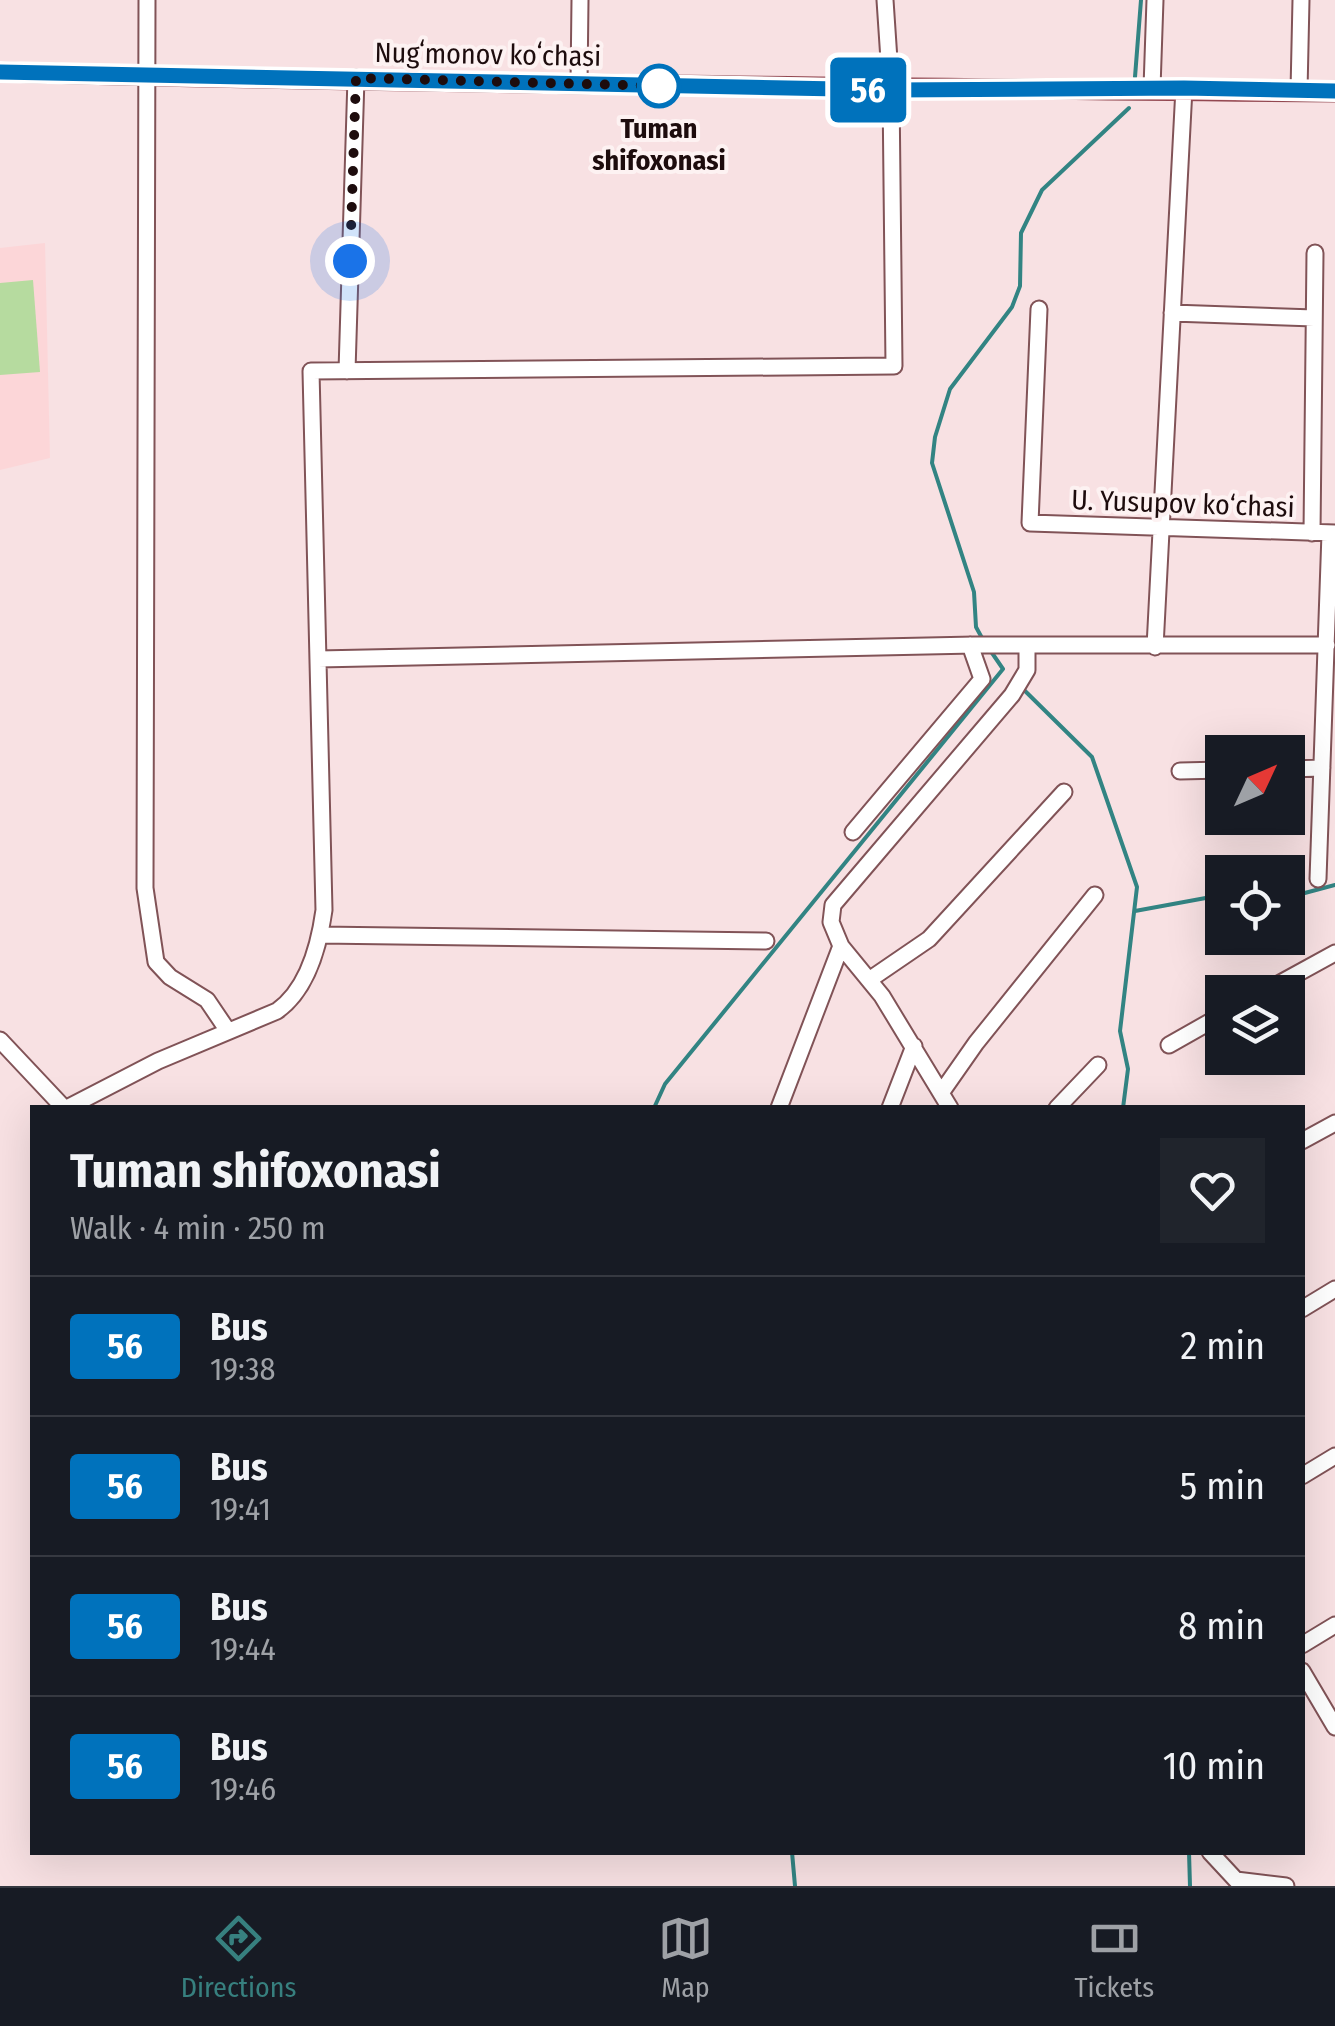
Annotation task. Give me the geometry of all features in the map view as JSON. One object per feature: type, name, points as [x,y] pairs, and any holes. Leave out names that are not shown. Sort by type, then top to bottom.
[{"type":"main road","name":"Nugʻmonov koʻchasi","points":[[0,72],[891,90],[1184,88],[1335,92]]},
{"type":"street","points":[[147,0],[145,888],[156,962],[170,977],[207,1000],[228,1031]]},
{"type":"street","points":[[579,84],[580,0]]},
{"type":"street","points":[[72,1105],[158,1061],[277,1011],[294,998],[320,935],[324,910],[312,372],[894,366],[891,90],[885,0]]},
{"type":"street","points":[[1152,88],[1155,0]]},
{"type":"street","points":[[1299,91],[1301,0]]},
{"type":"street","points":[[347,371],[356,78]]},
{"type":"street","points":[[1156,647],[1184,88]]},
{"type":"street","points":[[1312,532],[1315,253]]},
{"type":"street","name":"U. Yusupov ko‘chasi","points":[[1039,309],[1030,523],[1333,533]]},
{"type":"street","points":[[1172,313],[1314,318]]},
{"type":"street","points":[[1318,879],[1333,533]]},
{"type":"street","points":[[318,659],[972,645],[1327,646]]},
{"type":"street","points":[[853,832],[982,679],[972,645]]},
{"type":"street","points":[[946,1100],[870,980],[842,946],[831,922],[832,905],[1012,695],[1027,670],[1027,646]]},
{"type":"street","points":[[1305,768],[1322,768]]},
{"type":"street","points":[[1180,771],[1205,770]]},
{"type":"street","points":[[870,980],[929,940],[1064,792]]},
{"type":"street","points":[[946,1100],[976,1043],[1096,895]]},
{"type":"street","points":[[320,935],[766,941]]},
{"type":"street","points":[[779,1105],[842,946]]},
{"type":"street","points":[[1296,975],[1335,954]]},
{"type":"street","points":[[1168,1045],[1205,1024]]},
{"type":"street","points":[[0,1040],[63,1105]]},
{"type":"street","points":[[891,1105],[914,1046]]},
{"type":"street","points":[[1060,1105],[1098,1065]]},
{"type":"street","points":[[1305,1139],[1335,1123]]},
{"type":"street","points":[[1305,1307],[1335,1289]]},
{"type":"street","points":[[1305,1474],[1335,1456]]},
{"type":"street","points":[[1305,1643],[1335,1625]]},
{"type":"street","points":[[1305,1676],[1335,1728]]},
{"type":"street","points":[[1213,1855],[1236,1880],[1286,1886]]},
{"type":"shaded area","points":[[45,243],[50,458],[0,470],[0,248]]},
{"type":"green space","points":[[33,280],[40,372],[0,375],[0,283]]},
{"type":"waterway","points":[[1135,77],[1141,0]]},
{"type":"waterway","points":[[982,638],[976,627],[974,592],[932,463],[935,437],[950,389],[1012,307],[1020,286],[1021,233],[1042,190],[1129,108]]},
{"type":"waterway","points":[[655,1105],[665,1084],[1003,669],[990,650]]},
{"type":"waterway","points":[[1020,686],[1092,757],[1137,887],[1120,1031],[1128,1069],[1123,1105]]},
{"type":"waterway","points":[[1305,893],[1335,885]]},
{"type":"waterway","points":[[1135,911],[1205,898]]},
{"type":"waterway","points":[[792,1855],[795,1886]]},
{"type":"waterway","points":[[1189,1855],[1190,1886]]},
{"type":"bus line","name":"56","points":[[0,72],[891,90],[1335,91]]},
{"type":"place","name":"Tuman shifoxonasi","points":[[659,86]]},
{"type":"route","points":[[350,261],[356,78],[659,86]]}]
